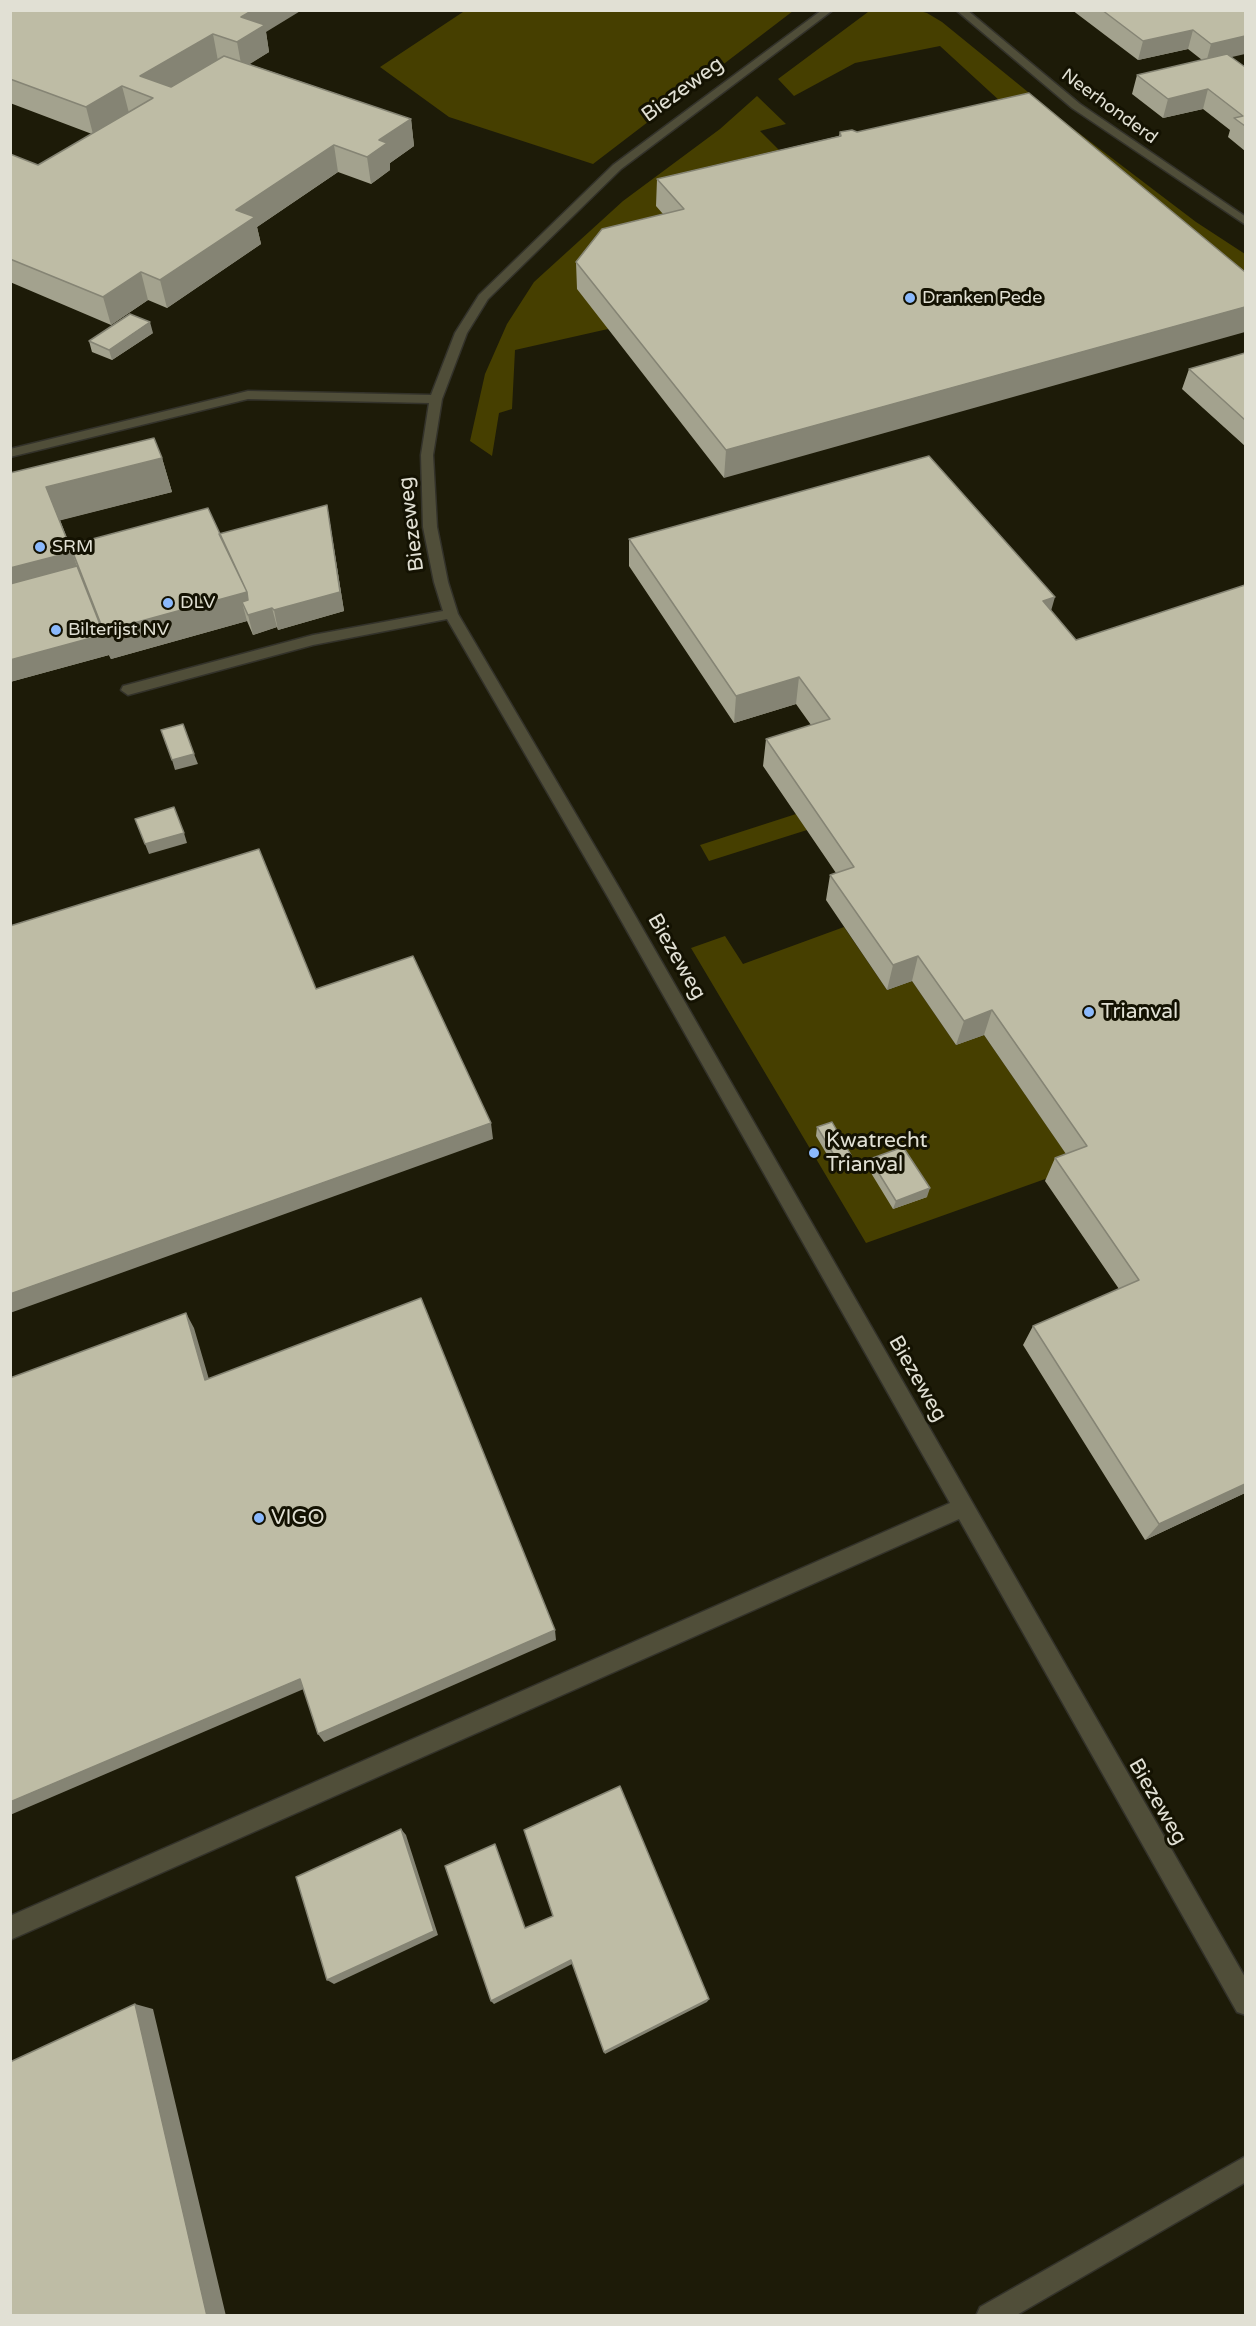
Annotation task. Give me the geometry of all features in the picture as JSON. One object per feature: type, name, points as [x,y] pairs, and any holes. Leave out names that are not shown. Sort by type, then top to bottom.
[{"type":"street","name":"Biezeweg","points":[[829,10],[617,167],[483,297],[461,333],[436,399],[427,455],[430,527],[441,582],[451,614],[1245,2003]]},
{"type":"street","name":"Neerhonderd","points":[[960,10],[1076,106],[1245,222]]},
{"type":"street","points":[[10,453],[248,395],[436,399]]},
{"type":"street","points":[[128,690],[313,640],[451,614]]},
{"type":"street","points":[[10,1928],[963,1507]]},
{"type":"street","points":[[989,2316],[1245,2168]]},
{"type":"shaded area","points":[[466,10],[793,11],[593,164],[449,117],[380,67]]},
{"type":"shaded area","points":[[916,10],[927,13],[942,22],[1071,127],[1196,222],[1245,254],[1245,307],[1013,113],[940,46],[855,63],[794,96],[778,79],[868,12]]},
{"type":"shaded area","points":[[757,96],[786,124],[760,131],[793,164],[683,236],[608,329],[515,350],[512,409],[499,413],[492,456],[470,441],[485,374],[507,324],[534,282],[623,201],[720,129]]},
{"type":"shaded area","points":[[796,814],[807,830],[709,861],[700,845]]},
{"type":"shaded area","points":[[844,927],[887,990],[912,981],[956,1045],[984,1035],[1076,1168],[866,1243],[691,948],[725,936],[743,964]]},
{"type":"building","points":[[10,10],[253,10],[241,17],[265,25],[237,42],[213,34],[140,76],[171,87],[224,56],[411,119],[379,140],[387,143],[367,157],[334,145],[236,210],[255,217],[160,280],[141,272],[103,297],[10,259],[10,154],[38,165],[153,98],[122,86],[86,107],[10,79]]},
{"type":"building","points":[[1102,10],[1245,10],[1245,36],[1211,44],[1193,30],[1143,41]]},
{"type":"building","points":[[1227,54],[1245,67],[1245,126],[1234,118],[1243,116],[1208,89],[1168,99],[1137,75]]},
{"type":"building","name":"Dranken Pede","points":[[1029,93],[1245,272],[1245,307],[726,450],[576,262],[602,229],[684,209],[657,179],[841,136],[840,132],[852,130],[857,132]]},
{"type":"building","points":[[130,314],[150,322],[109,350],[89,341]]},
{"type":"building","points":[[1245,353],[1245,420],[1189,369]]},
{"type":"building","points":[[154,438],[162,458],[46,487],[72,552],[10,568],[10,473]]},
{"type":"building","name":"Trianval","points":[[929,456],[1055,597],[1043,601],[1076,640],[1245,585],[1245,1484],[1159,1524],[1033,1326],[1139,1280],[1055,1158],[1087,1146],[992,1010],[964,1021],[918,956],[893,965],[830,875],[854,867],[766,739],[830,719],[799,677],[736,696],[629,539]]},
{"type":"building","points":[[327,505],[340,592],[248,615],[242,602],[248,600],[247,592],[219,534]]},
{"type":"building","name":"DLV","points":[[208,508],[247,592],[101,632],[102,627],[70,545]]},
{"type":"building","name":"Bilterijst NV","points":[[77,566],[102,635],[10,660],[10,584]]},
{"type":"building","points":[[183,724],[194,754],[172,760],[161,730]]},
{"type":"building","points":[[174,807],[184,833],[145,844],[135,819]]},
{"type":"building","points":[[259,849],[316,989],[413,956],[491,1123],[10,1294],[10,926]]},
{"type":"building","points":[[832,1122],[851,1155],[837,1160],[817,1127]]},
{"type":"building","points":[[903,1147],[930,1188],[896,1201],[870,1159]]},
{"type":"building","name":"VIGO","points":[[421,1298],[555,1630],[318,1734],[300,1679],[10,1802],[10,1378],[186,1313],[205,1380]]},
{"type":"building","points":[[620,1786],[709,1999],[604,2052],[571,1960],[491,2001],[445,1866],[495,1844],[525,1928],[553,1916],[524,1830]]},
{"type":"building","points":[[401,1829],[434,1931],[327,1980],[296,1877]]},
{"type":"building","points":[[135,2004],[207,2316],[10,2316],[10,2062]]},
{"type":"place","name":"Dranken Pede","points":[[910,298]]},
{"type":"place","name":"SRM","points":[[40,547]]},
{"type":"place","name":"DLV","points":[[168,603]]},
{"type":"place","name":"Bilterijst NV","points":[[56,630]]},
{"type":"place","name":"Trianval","points":[[1089,1012]]},
{"type":"place","name":"Kwatrecht Trianval","points":[[814,1153]]},
{"type":"place","name":"VIGO","points":[[259,1518]]}]
